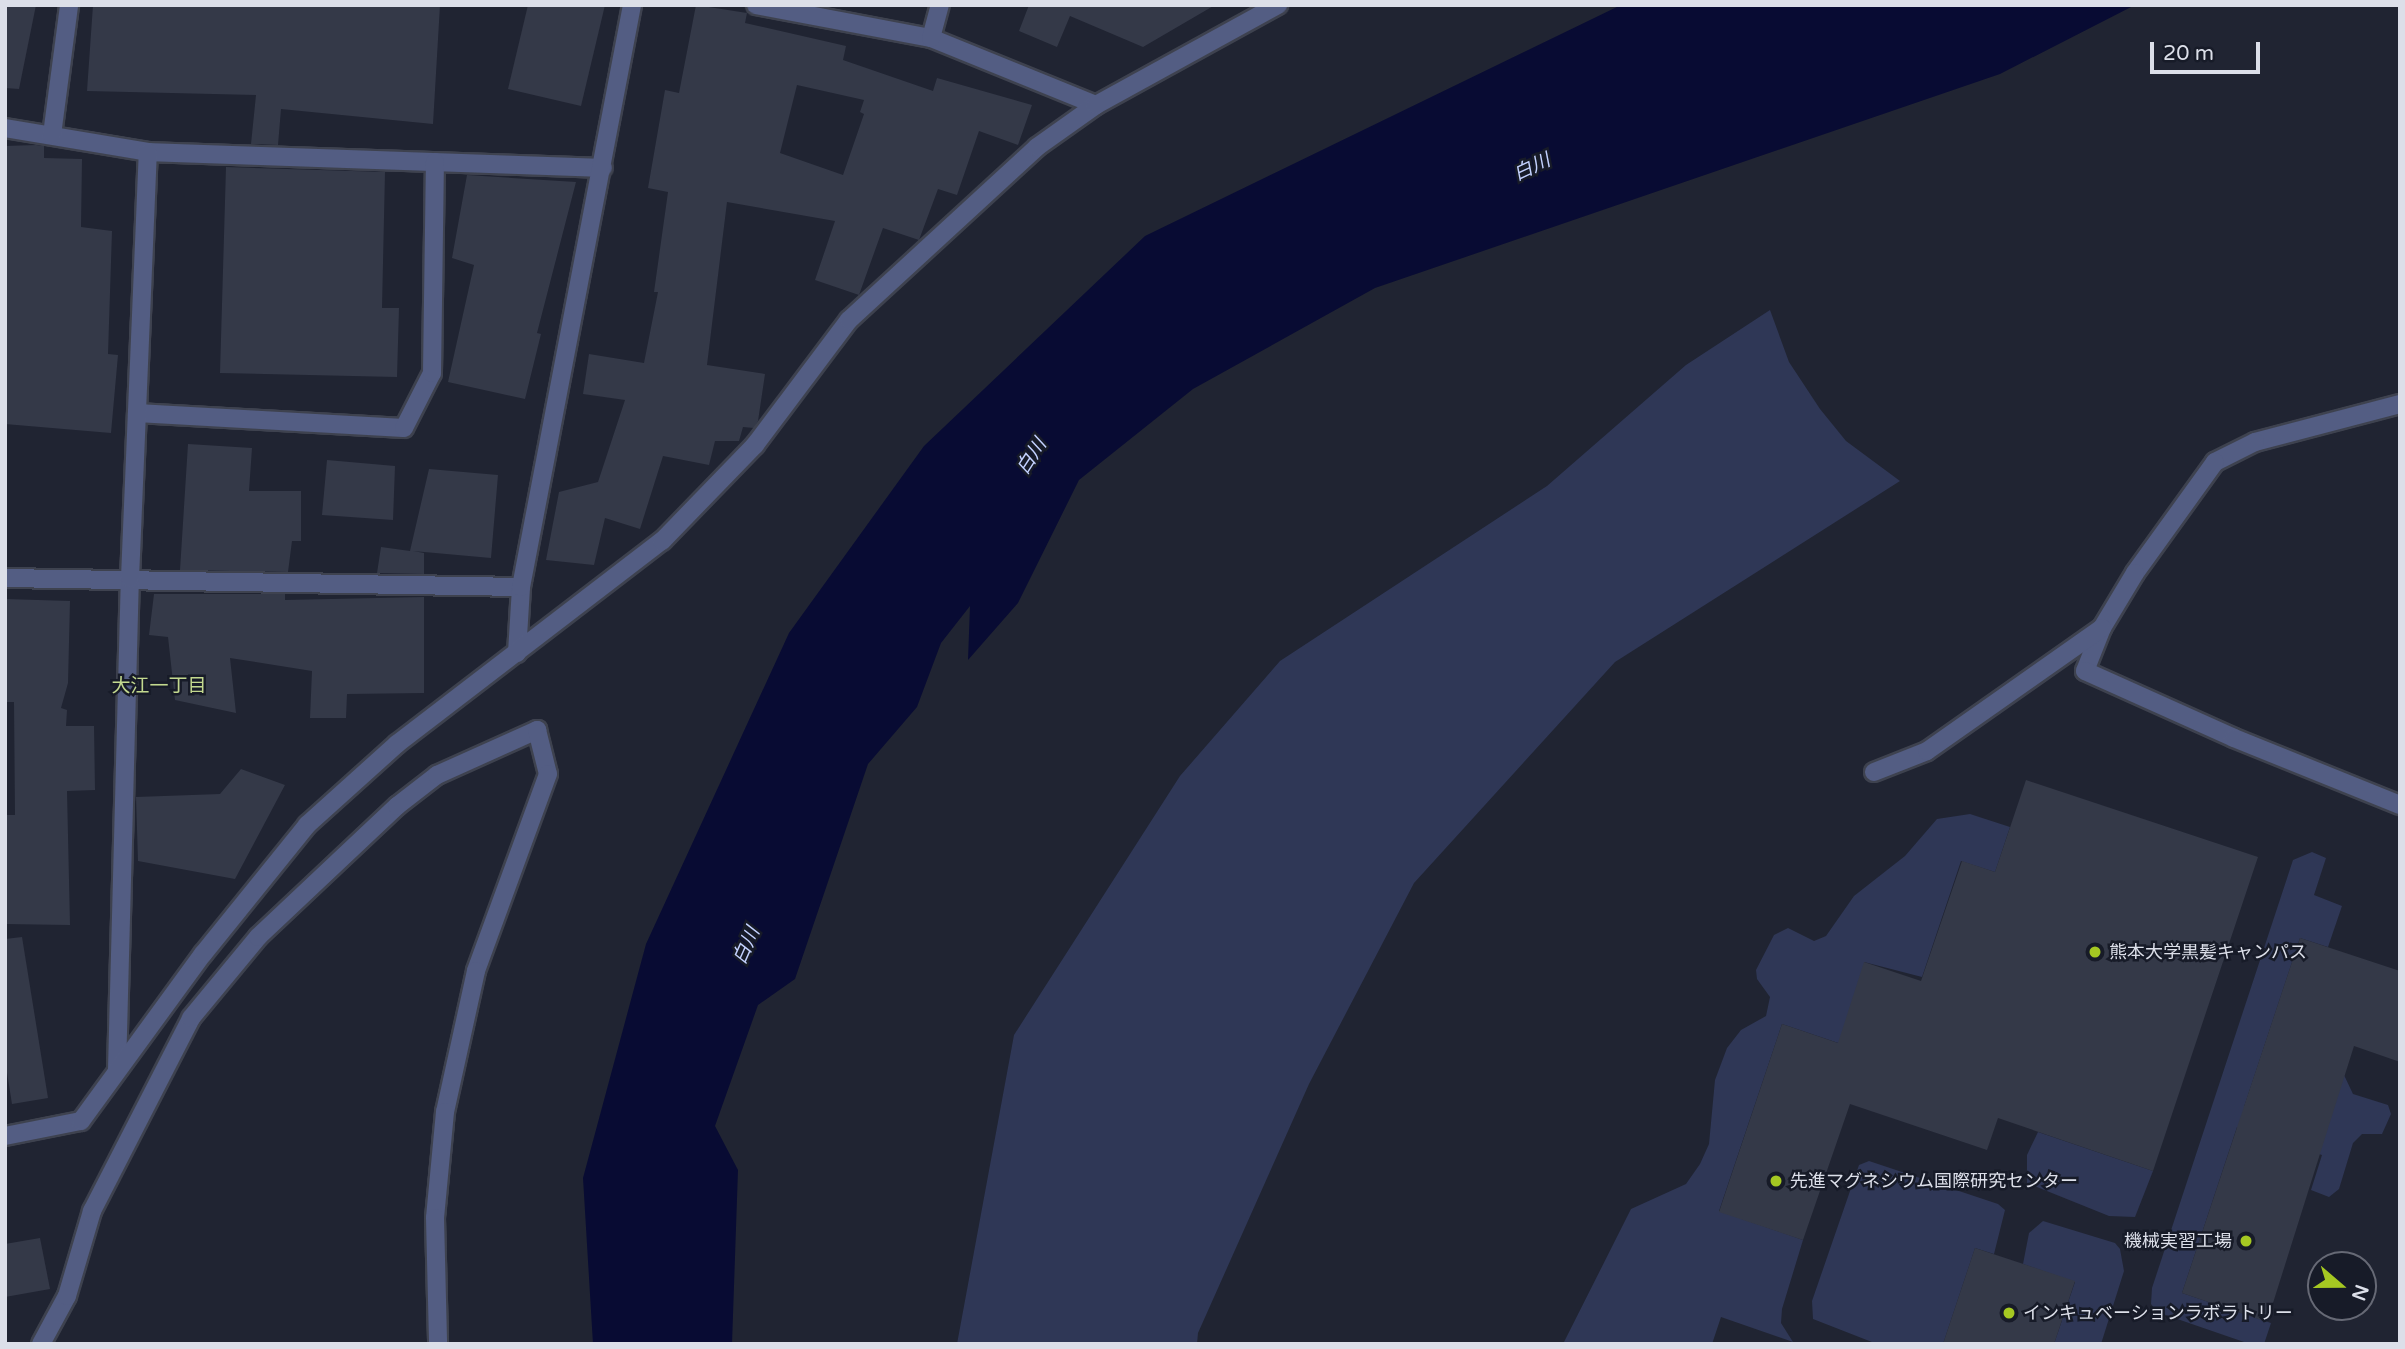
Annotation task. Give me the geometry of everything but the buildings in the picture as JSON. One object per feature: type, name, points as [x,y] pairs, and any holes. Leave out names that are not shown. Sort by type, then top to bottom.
[{"type":"street","points":[[52,135],[69,5]]},
{"type":"street","points":[[517,653],[521,587],[632,5]]},
{"type":"street","points":[[756,5],[931,38],[1096,105]]},
{"type":"street","points":[[931,38],[940,5]]},
{"type":"street","points":[[5,1136],[80,1121],[307,825],[397,744],[662,541],[755,444],[849,320],[1037,147],[1096,105],[1278,5]]},
{"type":"street","points":[[5,128],[148,152],[603,168]]},
{"type":"street","points":[[117,1070],[130,578],[148,152]]},
{"type":"street","points":[[137,414],[404,428],[432,373],[435,162]]},
{"type":"street","points":[[2400,404],[2255,442],[2215,462],[2136,573],[2102,628],[2085,671],[2234,738],[2400,805]]},
{"type":"street","points":[[5,578],[130,578],[521,587]]},
{"type":"street","points":[[1874,772],[1927,751],[2102,628]]},
{"type":"street","points":[[41,1344],[67,1296],[92,1211],[191,1018],[258,937],[397,806],[437,775],[537,730],[548,775],[476,971],[444,1112],[435,1218],[438,1344]]},
{"type":"shaded area","points":[[1770,310],[1789,362],[1820,409],[1846,441],[1900,481],[1615,662],[1414,883],[1309,1084],[1198,1333],[1197,1344],[957,1344],[1014,1035],[1180,776],[1280,661],[1547,486],[1686,365]]},
{"type":"shaded area","points":[[1970,814],[2010,827],[1995,872],[1961,861],[1922,977],[1864,962],[1868,1053],[1782,1024],[1719,1211],[1803,1240],[1782,1309],[1781,1323],[1793,1342],[1721,1317],[1712,1344],[1563,1344],[1631,1209],[1686,1184],[1700,1164],[1709,1144],[1715,1080],[1727,1048],[1741,1030],[1766,1016],[1770,997],[1757,979],[1756,970],[1774,935],[1788,928],[1814,941],[1826,936],[1854,896],[1905,856],[1937,819]]},
{"type":"shaded area","points":[[2312,852],[2326,858],[2314,895],[2342,906],[2328,947],[2300,938],[2244,1107],[2344,1075],[2353,1094],[2388,1105],[2391,1114],[2382,1134],[2362,1134],[2353,1143],[2339,1189],[2329,1197],[2311,1190],[2322,1155],[2237,1127],[2182,1293],[2271,1323],[2264,1344],[2244,1342],[2157,1312],[2151,1304],[2152,1288],[2293,860]]},
{"type":"shaded area","points":[[2038,1132],[2153,1171],[2135,1217],[2109,1216],[2027,1183],[2027,1155]]},
{"type":"shaded area","points":[[1869,1161],[1998,1204],[2005,1210],[1994,1254],[1975,1248],[1943,1344],[1877,1344],[1813,1319],[1812,1301],[1859,1165]]},
{"type":"shaded area","points":[[2043,1221],[2115,1243],[2120,1249],[2124,1271],[2101,1344],[2054,1344],[2075,1282],[2023,1264],[2029,1233]]},
{"type":"water","name":"白川","points":[[1621,5],[2135,5],[2000,74],[1375,288],[1193,389],[1079,480],[1018,603],[968,660],[970,606],[941,643],[917,707],[868,764],[795,979],[758,1005],[715,1126],[738,1170],[732,1344],[593,1344],[583,1178],[646,944],[789,633],[924,446],[1145,236]]},
{"type":"place","name":"熊本大学黒髪キャンパス","points":[[2095,952]]},
{"type":"place","name":"先進マグネシウム国際研究センター","points":[[1776,1181]]},
{"type":"place","name":"機械実習工場","points":[[2246,1241]]},
{"type":"place","name":"インキュベーションラボラトリー","points":[[2009,1313]]},
{"type":"district","name":"大江一丁目","points":[[159,687]]}]
